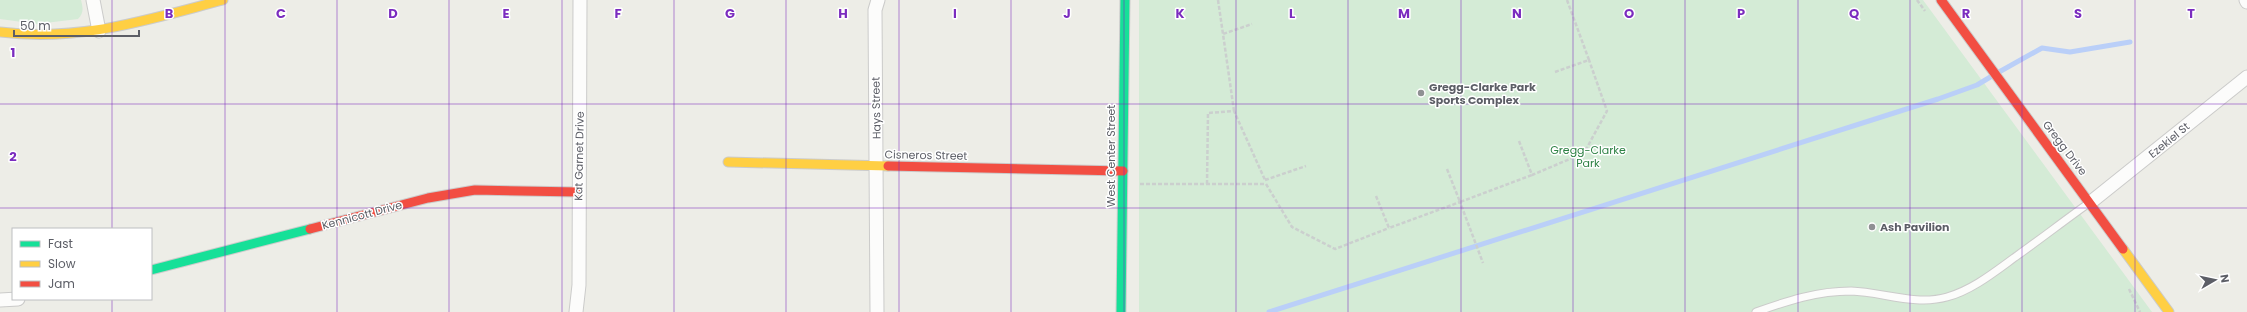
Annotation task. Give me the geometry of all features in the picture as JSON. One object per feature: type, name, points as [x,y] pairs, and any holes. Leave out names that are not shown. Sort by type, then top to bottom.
[{"type":"street","points":[[93,0],[99,31]]},
{"type":"street","points":[[0,32],[23,36],[61,37],[99,31],[223,0]]},
{"type":"street","name":"Kat Garnet Drive","points":[[576,312],[579,285],[578,192],[580,0]]},
{"type":"street","name":"Hays Street","points":[[877,312],[875,10],[878,0]]},
{"type":"street","name":"West Center Street","points":[[1121,312],[1125,0]]},
{"type":"street","name":"Gregg Drive","points":[[1941,0],[2091,202],[2170,312]]},
{"type":"street","name":"Ezekiel St","points":[[2091,202],[2247,77]]},
{"type":"street","name":"Cisneros Street","points":[[728,162],[1123,171]]},
{"type":"street","name":"Kennicott Drive","points":[[152,270],[428,198],[475,190],[578,192]]},
{"type":"street","points":[[0,300],[12,299]]},
{"type":"lane","points":[[1756,312],[1795,299],[1823,292],[1852,291],[1925,300],[1948,297],[1969,288],[2000,268],[2091,202]]},
{"type":"path","points":[[1218,0],[1234,111],[1266,184],[1292,227],[1335,249],[1584,154],[1606,111],[1567,0]]},
{"type":"path","points":[[1223,34],[1252,24]]},
{"type":"path","points":[[1555,72],[1589,60]]},
{"type":"path","points":[[1207,184],[1208,113],[1234,111]]},
{"type":"path","points":[[1519,142],[1532,174]]},
{"type":"path","points":[[1265,180],[1306,166]]},
{"type":"path","points":[[1447,169],[1483,263]]},
{"type":"path","points":[[1123,184],[1266,184]]},
{"type":"path","points":[[1376,196],[1389,228]]},
{"type":"green space","points":[[0,0],[81,0],[82,10],[78,19],[37,24],[0,19]]},
{"type":"green space","name":"Gregg-Clarke Park","points":[[1139,0],[1923,0],[2152,312],[1139,312]]},
{"type":"waterway","points":[[1999,72],[2042,48],[2070,52],[2130,42]]},
{"type":"waterway","points":[[1269,312],[1938,99],[1977,85],[1992,76]]},
{"type":"traffic: fast","points":[[1121,312],[1125,0]]},
{"type":"traffic: fast","points":[[152,270],[310,229]]},
{"type":"traffic: slow","points":[[0,32],[29,34],[85,32],[140,22],[223,0]]},
{"type":"traffic: slow","points":[[728,162],[888,166]]},
{"type":"traffic: slow","points":[[2123,249],[2169,312]]},
{"type":"traffic: jam","points":[[1941,0],[2123,249]]},
{"type":"traffic: jam","points":[[888,166],[1123,171]]},
{"type":"traffic: jam","points":[[310,229],[428,198],[475,190],[578,192]]},
{"type":"place","name":"Gregg-Clarke Park Sports Complex","points":[[1421,93]]},
{"type":"place","name":"Ash Pavilion","points":[[1872,227]]}]
